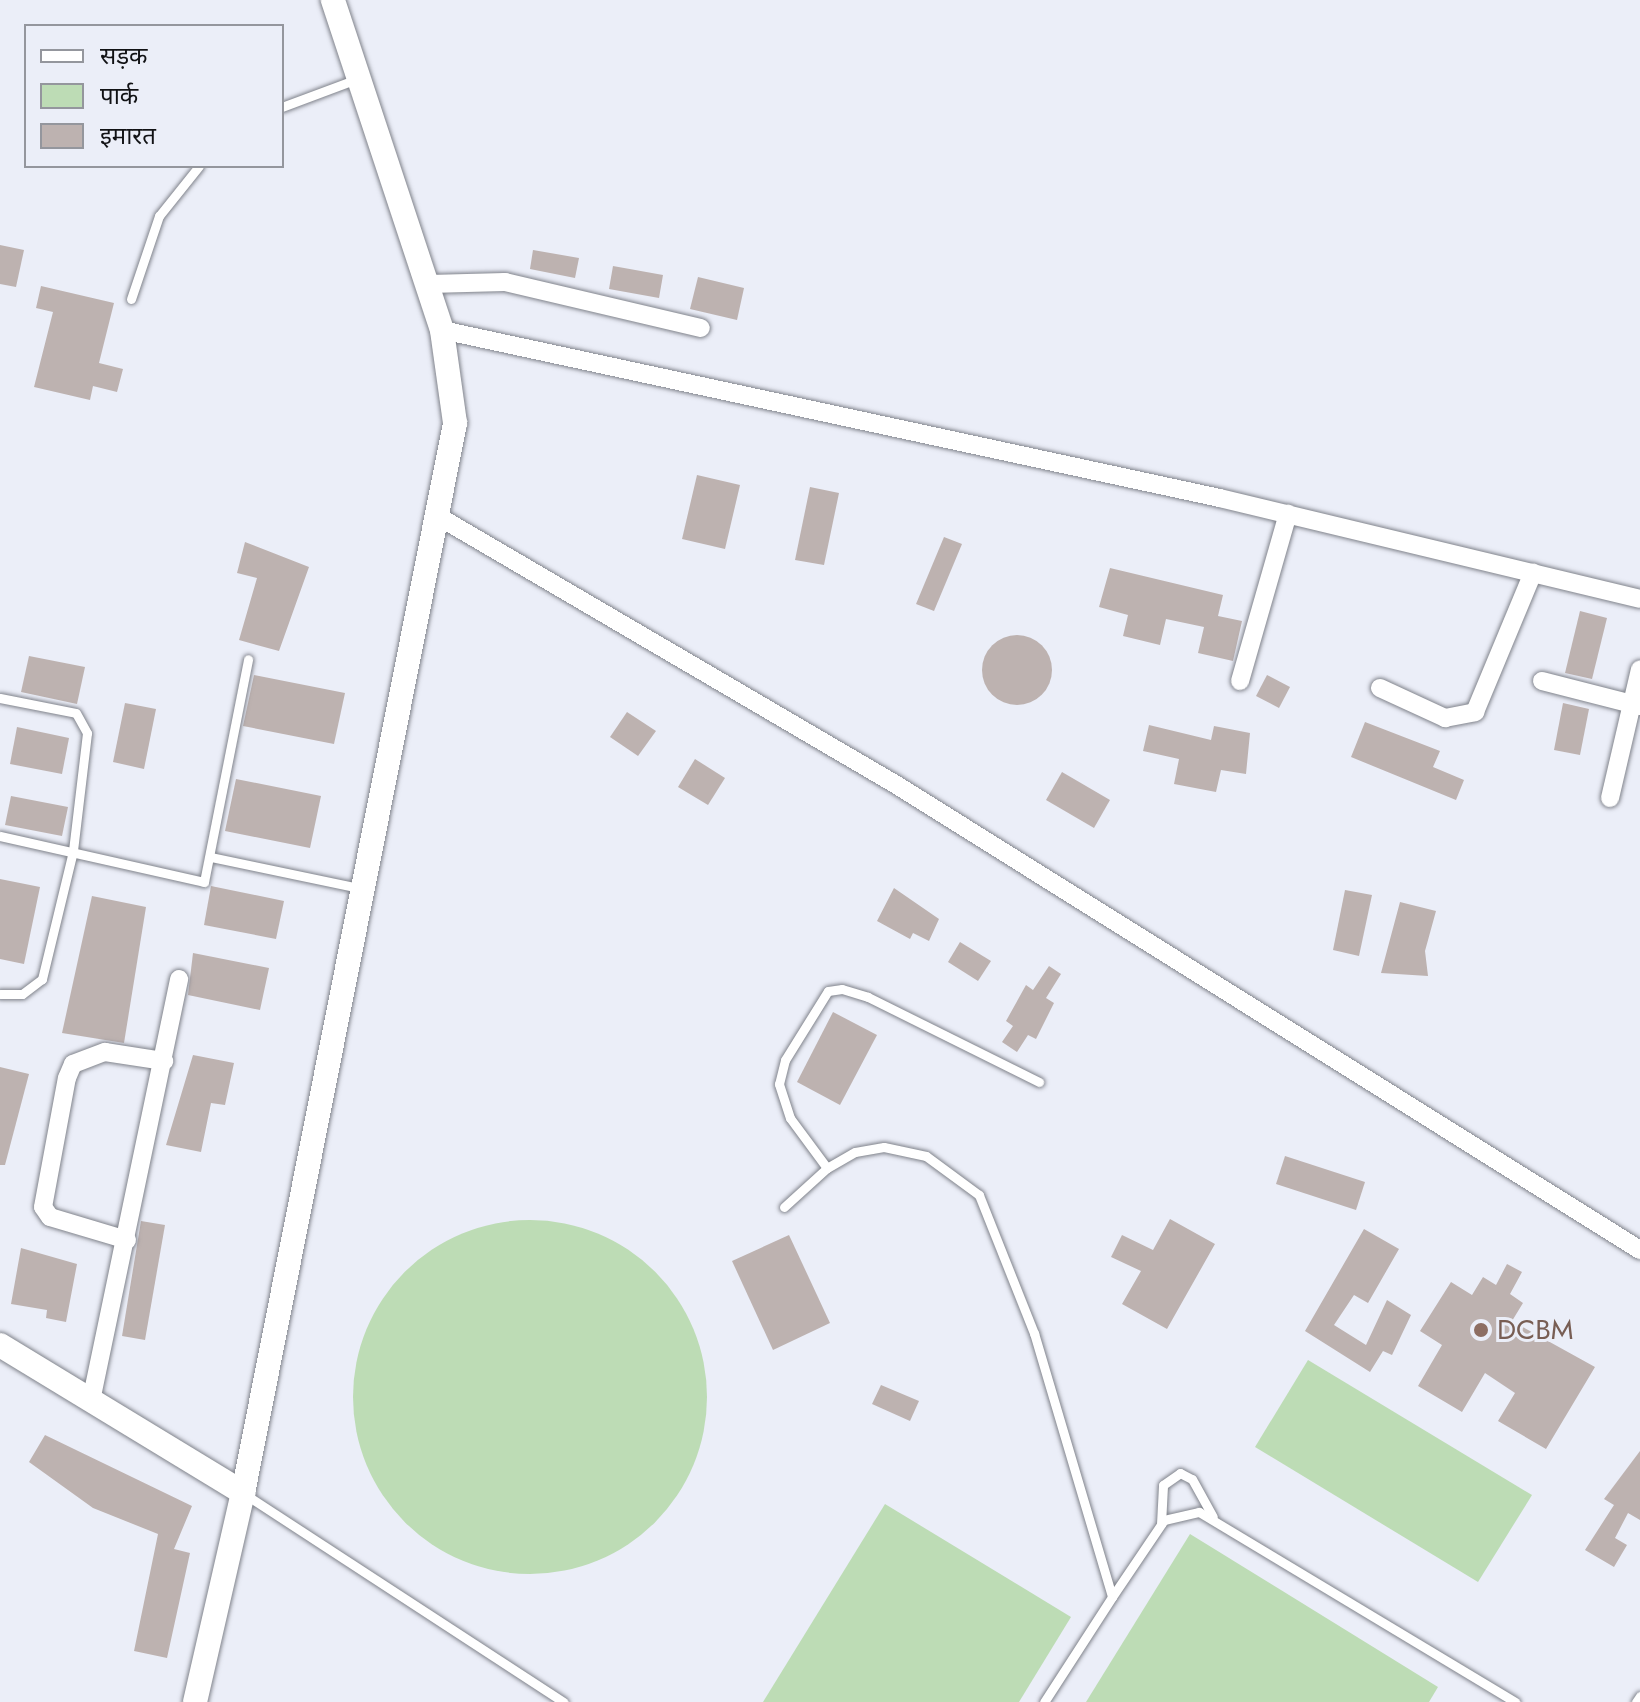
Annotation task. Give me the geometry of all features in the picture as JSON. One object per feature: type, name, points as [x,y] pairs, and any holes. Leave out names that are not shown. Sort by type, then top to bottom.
[{"type":"street","points":[[195,1702],[243,1493],[359,888],[441,518],[455,423],[442,330],[429,284],[333,0]]},
{"type":"street","points":[[429,284],[505,282],[701,328]]},
{"type":"street","points":[[442,330],[1288,514],[1640,599]]},
{"type":"street","points":[[1240,681],[1288,514]]},
{"type":"street","points":[[441,518],[895,784],[1640,1250]]},
{"type":"street","points":[[1380,688],[1445,718],[1475,712],[1533,573]]},
{"type":"street","points":[[1610,798],[1636,705],[1640,669]]},
{"type":"street","points":[[1542,681],[1636,705]]},
{"type":"street","points":[[91,1401],[179,979]]},
{"type":"street","points":[[127,1240],[50,1217],[43,1207],[67,1078],[73,1064],[105,1052],[164,1061]]},
{"type":"street","points":[[0,1345],[243,1493]]},
{"type":"lane","points":[[284,106],[360,78]]},
{"type":"lane","points":[[131,299],[159,216],[197,168]]},
{"type":"lane","points":[[0,836],[204,882],[248,659]]},
{"type":"lane","points":[[0,698],[76,713],[83,721],[87,745],[73,851],[42,979],[22,994],[0,994]]},
{"type":"lane","points":[[211,857],[359,888]]},
{"type":"lane","points":[[827,1168],[790,1118],[779,1084],[785,1060],[828,991],[842,989],[868,997],[1039,1082]]},
{"type":"lane","points":[[784,1207],[827,1168],[855,1152],[899,1148],[951,1170],[979,1195],[1034,1333],[1112,1597]]},
{"type":"lane","points":[[1161,1524],[1163,1485],[1180,1473],[1192,1479],[1213,1517]]},
{"type":"lane","points":[[243,1493],[564,1702]]},
{"type":"lane","points":[[1044,1702],[1161,1524],[1185,1512],[1213,1517],[1515,1702]]},
{"type":"lane","points":[[1636,1702],[1640,1696]]},
{"type":"green space","points":[[530,1220],[565,1223],[598,1233],[643,1260],[667,1284],[694,1329],[704,1362],[707,1397],[704,1432],[694,1465],[667,1510],[643,1534],[598,1561],[565,1571],[530,1574],[495,1571],[462,1561],[417,1534],[393,1510],[366,1465],[356,1432],[353,1397],[356,1362],[366,1329],[393,1284],[417,1260],[462,1233],[495,1223]]},
{"type":"green space","points":[[1308,1360],[1532,1495],[1478,1582],[1255,1447]]},
{"type":"green space","points":[[885,1504],[1071,1617],[1019,1702],[763,1702]]},
{"type":"green space","points":[[1190,1534],[1438,1687],[1429,1702],[1086,1702]]},
{"type":"building","points":[[0,245],[24,250],[16,287],[0,284]]},
{"type":"building","points":[[533,250],[579,258],[575,278],[530,269]]},
{"type":"building","points":[[613,266],[663,275],[659,298],[609,289]]},
{"type":"building","points":[[698,277],[744,288],[737,320],[690,309]]},
{"type":"building","points":[[41,286],[114,303],[99,363],[123,369],[117,392],[93,386],[90,400],[34,387],[53,312],[36,308]]},
{"type":"building","points":[[697,475],[740,485],[725,549],[682,539]]},
{"type":"building","points":[[810,487],[839,493],[824,565],[795,560]]},
{"type":"building","points":[[944,537],[962,544],[934,611],[916,604]]},
{"type":"building","points":[[245,542],[309,567],[279,651],[239,640],[257,578],[237,573]]},
{"type":"building","points":[[1110,568],[1223,595],[1218,616],[1242,621],[1233,661],[1198,653],[1204,627],[1166,619],[1160,645],[1123,636],[1128,615],[1099,607]]},
{"type":"building","points":[[1580,611],[1607,618],[1592,679],[1565,673]]},
{"type":"building","points":[[1017,635],[1042,645],[1052,670],[1042,695],[1017,705],[992,695],[982,670],[992,645]]},
{"type":"building","points":[[29,656],[85,667],[77,704],[21,692]]},
{"type":"building","points":[[254,675],[345,693],[334,744],[243,726]]},
{"type":"building","points":[[1267,675],[1290,687],[1279,708],[1256,696]]},
{"type":"building","points":[[125,703],[156,709],[144,769],[113,762]]},
{"type":"building","points":[[1563,703],[1589,709],[1580,755],[1554,750]]},
{"type":"building","points":[[627,712],[656,731],[638,756],[610,737]]},
{"type":"building","points":[[1365,722],[1440,751],[1433,767],[1464,780],[1456,800],[1351,757]]},
{"type":"building","points":[[1149,725],[1211,740],[1214,726],[1250,733],[1246,774],[1221,770],[1216,792],[1174,784],[1179,759],[1143,751]]},
{"type":"building","points":[[17,727],[69,738],[62,774],[10,764]]},
{"type":"building","points":[[695,759],[725,778],[708,805],[678,787]]},
{"type":"building","points":[[1062,772],[1110,800],[1094,828],[1046,800]]},
{"type":"building","points":[[236,779],[321,796],[310,848],[225,831]]},
{"type":"building","points":[[11,796],[68,807],[62,836],[5,825]]},
{"type":"building","points":[[0,879],[40,887],[24,964],[0,959]]},
{"type":"building","points":[[211,886],[284,901],[276,939],[204,925]]},
{"type":"building","points":[[894,888],[939,919],[929,941],[913,933],[910,939],[877,921]]},
{"type":"building","points":[[1345,890],[1372,895],[1359,956],[1333,950]]},
{"type":"building","points":[[92,896],[146,907],[124,1043],[62,1033]]},
{"type":"building","points":[[1400,902],[1436,911],[1425,951],[1428,976],[1381,973]]},
{"type":"building","points":[[960,942],[991,961],[978,981],[948,962]]},
{"type":"building","points":[[193,953],[269,968],[260,1010],[188,995]]},
{"type":"building","points":[[1049,966],[1061,974],[1046,998],[1054,1003],[1036,1039],[1028,1035],[1017,1052],[1002,1042],[1013,1026],[1006,1021],[1026,985],[1033,990]]},
{"type":"building","points":[[833,1012],[877,1035],[840,1105],[797,1082]]},
{"type":"building","points":[[193,1055],[234,1063],[225,1105],[211,1103],[201,1152],[166,1145]]},
{"type":"building","points":[[0,1067],[29,1074],[5,1165],[0,1165]]},
{"type":"building","points":[[1285,1156],[1365,1182],[1356,1210],[1276,1184]]},
{"type":"building","points":[[1170,1219],[1215,1244],[1167,1329],[1122,1304],[1141,1271],[1111,1257],[1122,1235],[1153,1250]]},
{"type":"building","points":[[141,1221],[165,1225],[145,1340],[122,1336]]},
{"type":"building","points":[[1364,1229],[1399,1249],[1368,1303],[1354,1295],[1334,1325],[1366,1345],[1387,1300],[1411,1315],[1392,1355],[1383,1351],[1370,1372],[1305,1331]]},
{"type":"building","points":[[789,1235],[830,1323],[773,1350],[732,1261]]},
{"type":"building","points":[[21,1248],[77,1264],[66,1322],[46,1318],[47,1310],[11,1304]]},
{"type":"building","points":[[1507,1264],[1522,1272],[1510,1294],[1523,1303],[1512,1321],[1595,1367],[1546,1449],[1498,1421],[1515,1393],[1485,1373],[1462,1412],[1418,1386],[1442,1345],[1420,1331],[1451,1282],[1472,1295],[1483,1277],[1496,1285]]},
{"type":"building","points":[[881,1385],[919,1401],[910,1421],[872,1404]]},
{"type":"building","points":[[45,1435],[192,1506],[174,1549],[190,1553],[167,1658],[134,1651],[158,1534],[93,1508],[29,1462]]},
{"type":"building","points":[[1640,1451],[1640,1520],[1628,1513],[1615,1538],[1627,1545],[1614,1567],[1585,1550],[1614,1505],[1604,1499]]},
{"type":"place","name":"DCBM","points":[[1481,1330]]}]
